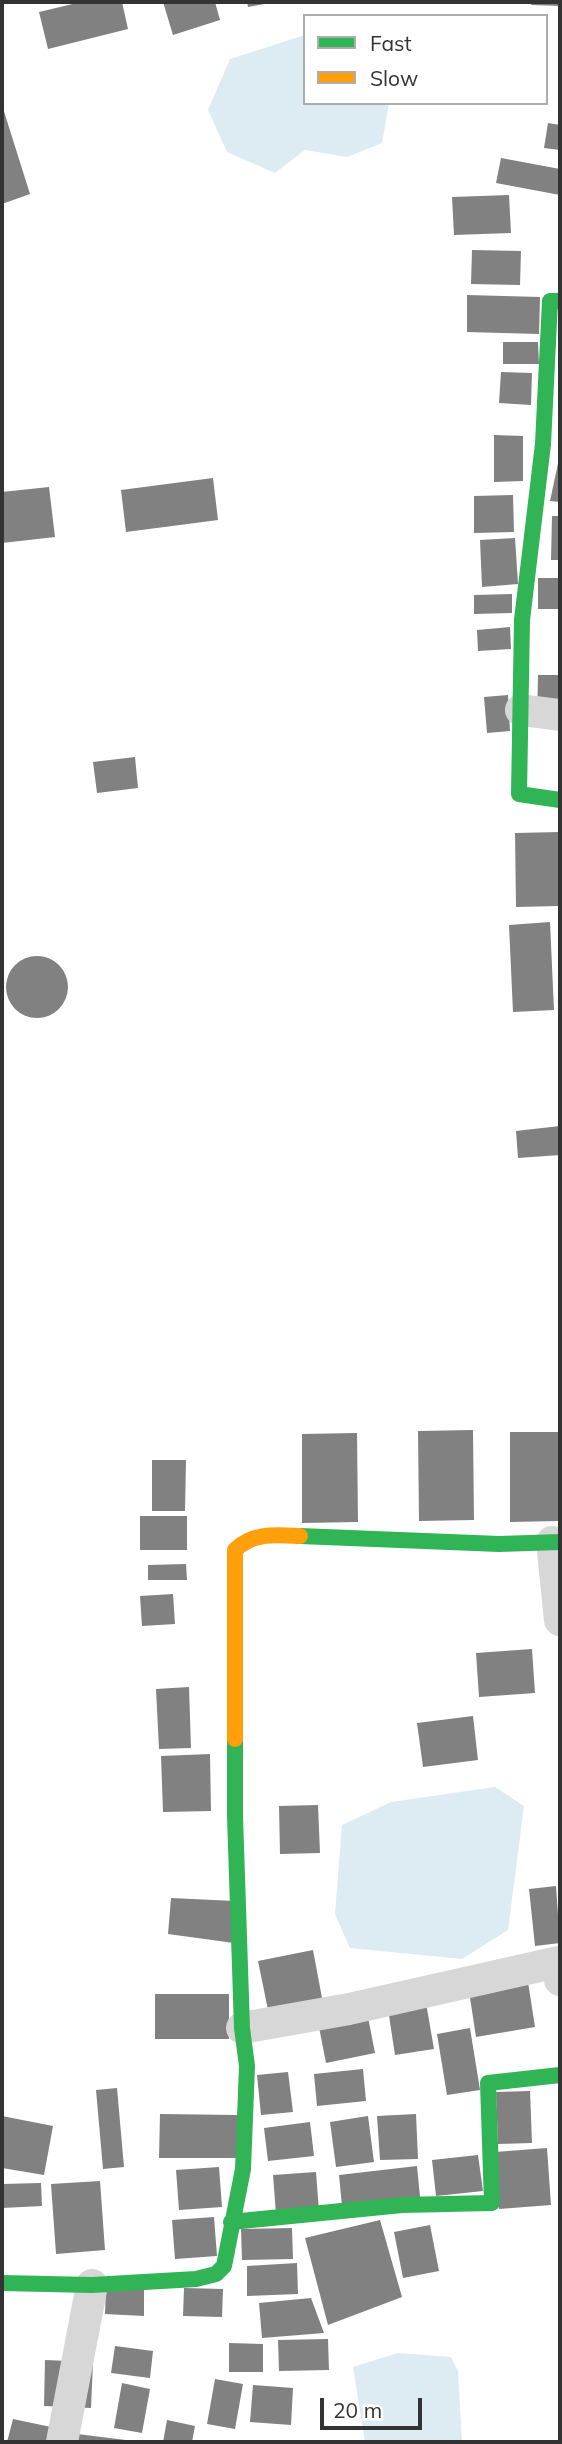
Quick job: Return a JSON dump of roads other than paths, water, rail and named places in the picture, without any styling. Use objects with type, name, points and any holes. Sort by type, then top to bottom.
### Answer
[{"type":"street","points":[[560,301],[550,301],[551,445],[522,620],[519,794],[560,800]]},
{"type":"street","points":[[521,710],[560,715]]},
{"type":"street","points":[[2,2283],[92,2284],[196,2279],[216,2274],[224,2266],[243,2169],[247,2066],[242,2028],[235,1816],[235,1550],[244,1541],[262,1535],[499,1544],[556,1542],[560,1620]]},
{"type":"street","points":[[242,2028],[349,2009],[558,1962],[560,1980]]},
{"type":"street","points":[[231,2222],[402,2205],[492,2203],[488,2083],[560,2075]]},
{"type":"street","points":[[62,2442],[92,2284]]}]
